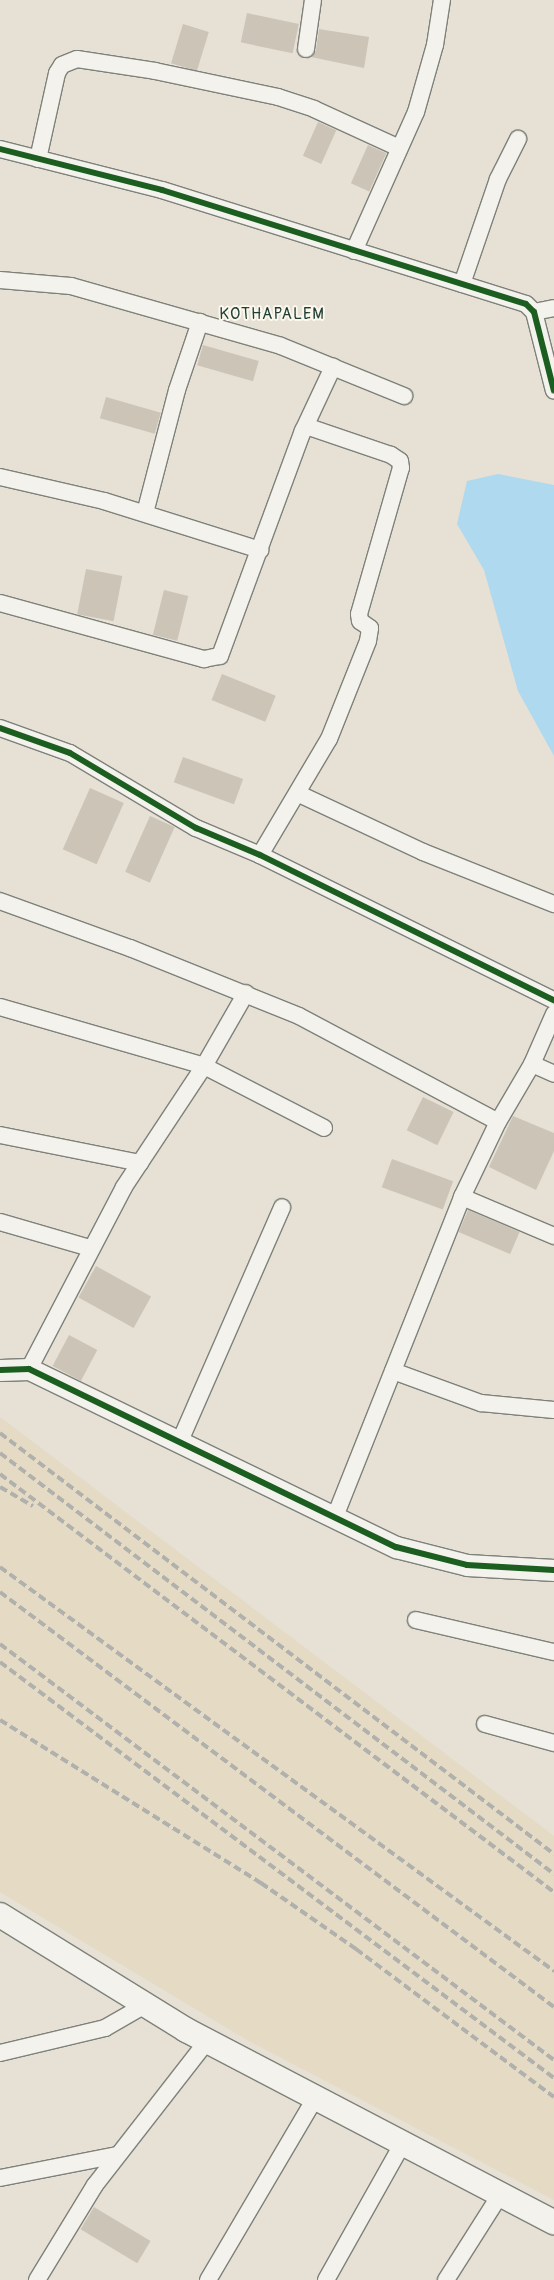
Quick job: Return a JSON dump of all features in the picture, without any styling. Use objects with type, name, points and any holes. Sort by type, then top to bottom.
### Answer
[{"type":"main road","points":[[0,1915],[207,2041],[554,2222]]},
{"type":"street","points":[[306,49],[313,0]]},
{"type":"street","points":[[354,252],[425,85],[442,0]]},
{"type":"street","points":[[38,159],[57,73],[62,64],[77,59],[155,71],[278,97],[314,109],[399,148]]},
{"type":"street","points":[[462,284],[498,180],[518,139]]},
{"type":"street","points":[[0,149],[162,190],[354,252],[510,298],[534,312],[554,308]]},
{"type":"street","points":[[0,280],[71,286],[200,322],[282,346],[404,396]]},
{"type":"street","points":[[534,312],[554,391]]},
{"type":"street","points":[[145,513],[177,390],[200,322]]},
{"type":"street","points":[[0,603],[211,660],[224,652],[306,426],[333,367]]},
{"type":"street","points":[[260,855],[299,794],[329,739],[368,641],[370,628],[360,621],[359,614],[402,468],[400,460],[391,455],[306,426]]},
{"type":"street","points":[[0,477],[104,500],[260,550]]},
{"type":"street","points":[[0,728],[70,753],[173,816],[260,855],[554,1000]]},
{"type":"street","points":[[299,794],[423,852],[554,904]]},
{"type":"street","points":[[0,901],[246,993],[299,1016],[498,1122]]},
{"type":"street","points":[[29,1369],[90,1248],[140,1163],[204,1066],[246,993]]},
{"type":"street","points":[[0,1007],[204,1066],[324,1128]]},
{"type":"street","points":[[334,1519],[462,1197],[498,1122],[532,1064],[554,1014]]},
{"type":"street","points":[[532,1064],[554,1074]]},
{"type":"street","points":[[0,1135],[140,1163]]},
{"type":"street","points":[[462,1197],[554,1236]]},
{"type":"street","points":[[180,1441],[282,1207]]},
{"type":"street","points":[[0,1222],[90,1248]]},
{"type":"street","points":[[0,1370],[29,1369],[180,1441],[334,1519],[396,1547],[438,1560],[467,1565],[554,1570]]},
{"type":"street","points":[[394,1371],[482,1403],[554,1410]]},
{"type":"street","points":[[416,1620],[554,1652]]},
{"type":"street","points":[[485,1724],[554,1743]]},
{"type":"street","points":[[0,2053],[105,2028],[145,2005]]},
{"type":"street","points":[[38,2280],[53,2250],[117,2155],[207,2041]]},
{"type":"street","points":[[208,2280],[315,2098]]},
{"type":"street","points":[[326,2280],[403,2143]]},
{"type":"street","points":[[0,2178],[117,2155]]},
{"type":"street","points":[[446,2280],[500,2195]]},
{"type":"shaded area","points":[[0,1417],[554,1836],[554,2200],[247,2040],[0,1892]]},
{"type":"water","points":[[498,474],[554,485],[554,756],[518,691],[484,570],[457,524],[467,481]]},
{"type":"building","points":[[247,13],[299,24],[293,53],[241,42]]},
{"type":"building","points":[[183,24],[209,32],[197,71],[171,63]]},
{"type":"building","points":[[319,29],[369,37],[364,68],[311,57],[316,50]]},
{"type":"building","points":[[318,122],[336,130],[321,164],[303,156]]},
{"type":"building","points":[[368,145],[386,153],[369,192],[351,183]]},
{"type":"building","points":[[203,345],[259,361],[253,381],[197,365]]},
{"type":"building","points":[[106,397],[161,413],[155,434],[100,418]]},
{"type":"building","points":[[86,569],[122,576],[114,621],[77,614]]},
{"type":"building","points":[[164,590],[188,596],[177,641],[153,635]]},
{"type":"building","points":[[222,674],[276,696],[265,722],[212,700]]},
{"type":"building","points":[[183,757],[243,779],[234,804],[174,782]]},
{"type":"building","points":[[90,788],[124,803],[97,864],[63,849]]},
{"type":"building","points":[[150,816],[175,827],[150,883],[125,872]]},
{"type":"building","points":[[423,1097],[454,1112],[437,1145],[407,1130]]},
{"type":"building","points":[[513,1116],[554,1133],[554,1151],[536,1190],[489,1167]]},
{"type":"building","points":[[392,1159],[453,1181],[443,1209],[382,1187]]},
{"type":"building","points":[[468,1210],[520,1232],[510,1254],[459,1232]]},
{"type":"building","points":[[96,1266],[151,1297],[134,1328],[79,1297]]},
{"type":"building","points":[[69,1335],[97,1350],[81,1381],[53,1366]]},
{"type":"building","points":[[94,2207],[151,2241],[137,2263],[81,2229]]},
{"type":"railway","points":[[0,1433],[554,1854]]},
{"type":"railway","points":[[0,1453],[554,1874]]},
{"type":"railway","points":[[0,1474],[554,1892]]},
{"type":"railway","points":[[0,1487],[33,1506]]},
{"type":"railway","points":[[0,1567],[554,1971]]},
{"type":"railway","points":[[0,1592],[554,2007]]},
{"type":"railway","points":[[0,1644],[554,2060]]},
{"type":"railway","points":[[0,1662],[554,2078]]},
{"type":"railway","points":[[0,1720],[261,1883],[356,1949],[554,2097]]},
{"type":"cycle path","points":[[0,149],[162,190],[526,304],[534,312],[554,391]]},
{"type":"cycle path","points":[[0,728],[70,753],[196,828],[260,855],[554,1000]]},
{"type":"cycle path","points":[[0,1370],[29,1369],[396,1547],[467,1565],[554,1570]]},
{"type":"district","name":"KOTHAPALEM","points":[[272,314]]}]
